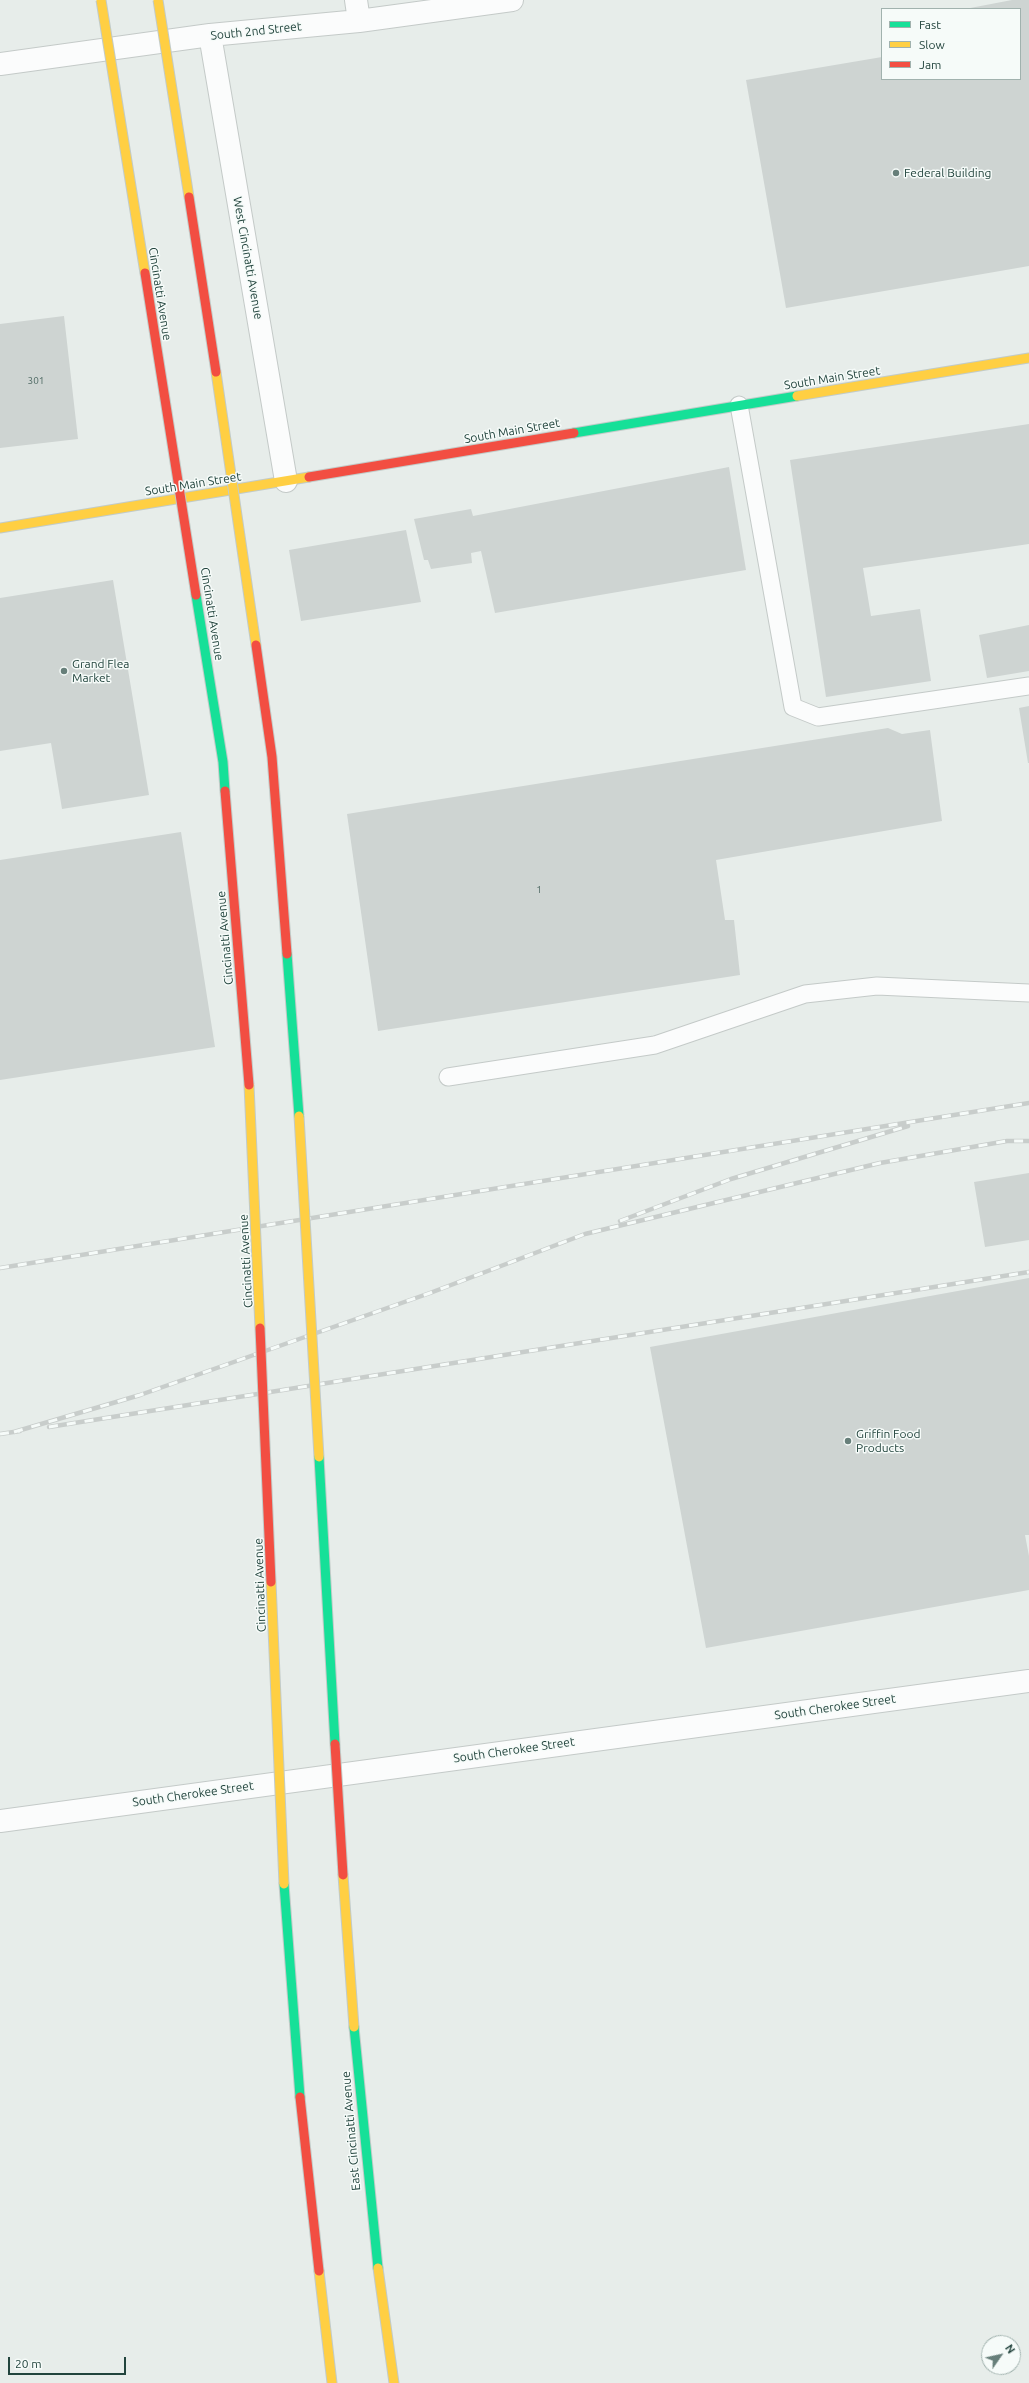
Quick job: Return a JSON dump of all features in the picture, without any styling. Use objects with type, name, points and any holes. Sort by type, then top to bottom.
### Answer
[{"type":"street","name":"Cincinatti Avenue","points":[[101,0],[224,762],[251,1107],[284,1884],[303,2136],[332,2383]]},
{"type":"street","name":"East Cincinatti Avenue","points":[[158,0],[242,541],[272,757],[298,1097],[343,1875],[365,2160],[382,2314],[394,2383]]},
{"type":"street","name":"South 2nd Street","points":[[0,64],[210,35],[358,10],[512,0]]},
{"type":"street","name":"West Cincinatti Avenue","points":[[210,35],[286,481]]},
{"type":"street","name":"South Main Street","points":[[0,528],[1029,358]]},
{"type":"street","name":"South Cherokee Street","points":[[0,1821],[1029,1681]]},
{"type":"lane","points":[[739,405],[793,707],[818,717],[1029,686]]},
{"type":"lane","points":[[448,1077],[655,1045],[805,994],[876,986],[1029,993]]},
{"type":"building","name":"Federal Building","points":[[1012,0],[1029,0],[1029,266],[786,308],[746,80],[881,57],[881,80],[1021,80],[1021,8],[970,8]]},
{"type":"building","points":[[64,316],[78,439],[0,448],[0,324]]},
{"type":"building","points":[[1029,424],[1029,544],[863,568],[871,616],[920,609],[931,681],[826,697],[790,460]]},
{"type":"building","points":[[729,467],[746,570],[495,613],[481,551],[471,553],[472,563],[431,569],[428,560],[424,560],[414,519],[471,509],[473,516]]},
{"type":"building","points":[[406,530],[421,602],[301,621],[289,550]]},
{"type":"building","name":"Grand Flea Market","points":[[113,580],[149,795],[62,809],[51,743],[0,751],[0,598]]},
{"type":"building","points":[[1029,625],[1029,671],[987,678],[979,635]]},
{"type":"building","points":[[1029,706],[1029,763],[1028,763],[1019,708]]},
{"type":"building","points":[[888,728],[902,734],[930,730],[942,821],[716,860],[725,920],[734,920],[740,975],[378,1031],[347,814]]},
{"type":"building","points":[[181,832],[215,1047],[0,1080],[0,860]]},
{"type":"building","points":[[1029,1173],[1029,1240],[985,1247],[974,1182]]},
{"type":"building","name":"Griffin Food Products","points":[[1029,1278],[1029,1535],[1025,1535],[1029,1556],[1029,1590],[706,1648],[650,1347]]},
{"type":"railway","points":[[0,1268],[1029,1103]]},
{"type":"railway","points":[[620,1221],[731,1179],[908,1126]]},
{"type":"railway","points":[[14,1432],[140,1395],[430,1293],[585,1234],[880,1163],[1007,1141],[1029,1141]]},
{"type":"railway","points":[[49,1427],[1029,1272]]},
{"type":"railway","points":[[0,1434],[20,1431]]},
{"type":"traffic: fast","points":[[574,433],[797,396]]},
{"type":"traffic: fast","points":[[196,595],[223,762],[225,791]]},
{"type":"traffic: fast","points":[[287,954],[299,1116]]},
{"type":"traffic: fast","points":[[319,1457],[335,1744]]},
{"type":"traffic: fast","points":[[284,1884],[300,2097]]},
{"type":"traffic: fast","points":[[354,2027],[378,2268]]},
{"type":"traffic: slow","points":[[101,0],[145,273]]},
{"type":"traffic: slow","points":[[158,0],[189,197]]},
{"type":"traffic: slow","points":[[797,396],[1029,358]]},
{"type":"traffic: slow","points":[[216,372],[256,645]]},
{"type":"traffic: slow","points":[[0,528],[309,477]]},
{"type":"traffic: slow","points":[[249,1085],[260,1328]]},
{"type":"traffic: slow","points":[[299,1116],[319,1457]]},
{"type":"traffic: slow","points":[[271,1582],[284,1884]]},
{"type":"traffic: slow","points":[[343,1875],[354,2027]]},
{"type":"traffic: slow","points":[[378,2268],[394,2383]]},
{"type":"traffic: slow","points":[[319,2271],[332,2383]]},
{"type":"traffic: jam","points":[[189,197],[216,372]]},
{"type":"traffic: jam","points":[[145,273],[196,595]]},
{"type":"traffic: jam","points":[[309,477],[574,433]]},
{"type":"traffic: jam","points":[[256,645],[272,757],[287,954]]},
{"type":"traffic: jam","points":[[225,791],[249,1085]]},
{"type":"traffic: jam","points":[[260,1328],[271,1582]]},
{"type":"traffic: jam","points":[[335,1744],[343,1875]]},
{"type":"traffic: jam","points":[[300,2097],[319,2271]]},
{"type":"place","name":"Federal Building","points":[[896,173]]},
{"type":"place","name":"Grand Flea Market","points":[[64,671]]},
{"type":"place","name":"Griffin Food Products","points":[[848,1441]]}]
